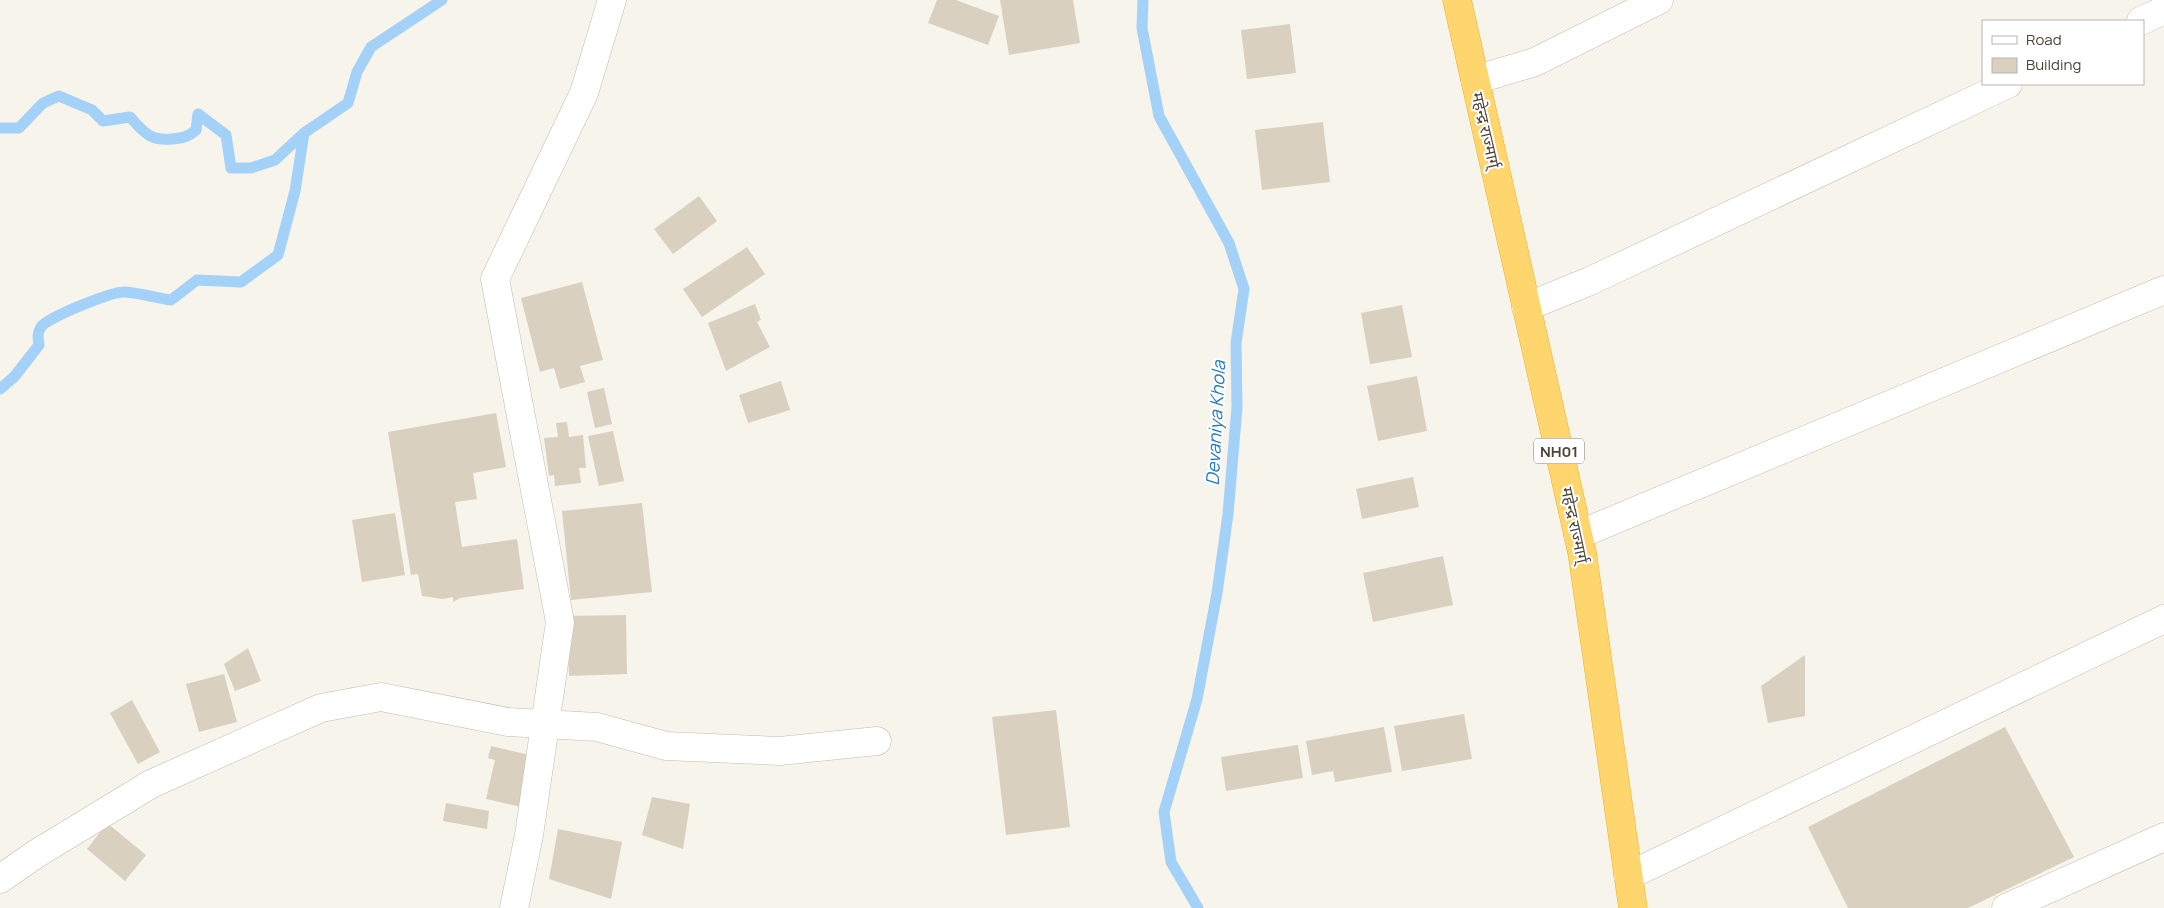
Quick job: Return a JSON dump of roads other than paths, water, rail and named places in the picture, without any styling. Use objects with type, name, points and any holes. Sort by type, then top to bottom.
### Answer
[{"type":"highway","name":"महेन्द्र राज्मार्ग्","points":[[1457,0],[1578,534],[1633,908]]},
{"type":"street","points":[[514,908],[529,835],[560,622],[495,279],[584,93],[612,0]]},
{"type":"street","points":[[1475,80],[1535,62],[1659,0]]},
{"type":"street","points":[[2143,20],[2164,10]]},
{"type":"street","points":[[1526,307],[1590,281],[2006,85]]},
{"type":"street","points":[[1578,534],[2164,290]]},
{"type":"street","points":[[1628,876],[2164,619]]},
{"type":"street","points":[[0,879],[36,854],[151,784],[321,708],[381,696],[508,722],[597,727],[666,746],[780,751],[877,741]]},
{"type":"street","points":[[2006,908],[2164,837]]},
{"type":"waterway","points":[[0,128],[19,128],[43,103],[59,96],[92,110],[103,121],[130,117],[143,131],[158,139],[176,139],[190,134],[196,130],[198,114],[226,135],[231,168],[251,168],[275,160],[304,133],[348,103],[357,72],[371,47],[442,0]]},
{"type":"waterway","name":"Devaniya Khola","points":[[1143,0],[1142,28],[1159,116],[1229,243],[1244,289],[1236,343],[1237,407],[1228,514],[1217,593],[1197,699],[1164,812],[1171,862],[1198,908]]},
{"type":"waterway","points":[[0,389],[14,377],[39,345],[38,333],[41,327],[67,311],[118,293],[125,292],[171,300],[197,280],[241,282],[278,255],[295,191],[304,133]]}]
